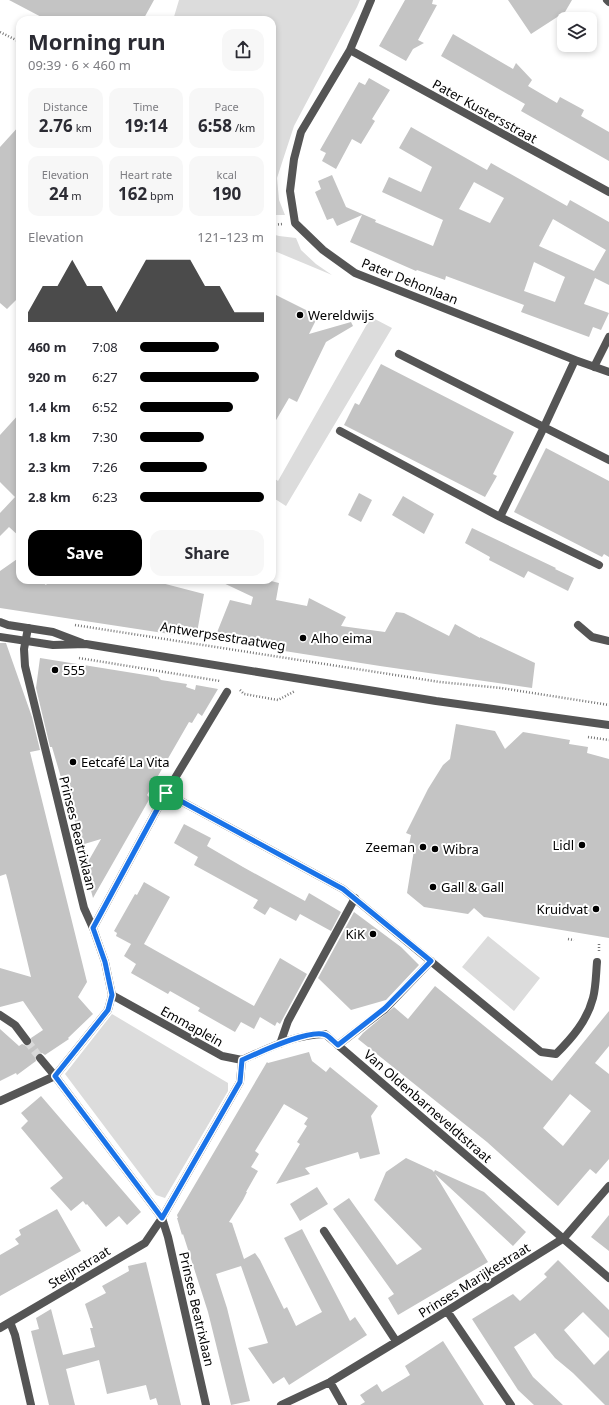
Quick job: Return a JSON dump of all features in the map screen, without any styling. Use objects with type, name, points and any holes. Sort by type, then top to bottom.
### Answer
[{"type":"street","name":"Pater Dehonlaan","points":[[370,0],[350,50],[302,132],[294,159],[290,191],[295,223],[322,250],[355,273],[609,372]]},
{"type":"street","name":"Pater Kustersstraat","points":[[350,50],[609,192]]},
{"type":"street","points":[[594,367],[609,337]]},
{"type":"street","points":[[399,354],[609,460]]},
{"type":"street","points":[[500,517],[575,360]]},
{"type":"street","points":[[340,431],[500,517],[599,565]]},
{"type":"street","points":[[0,622],[8,625],[53,632],[86,644],[436,701],[609,725]]},
{"type":"street","points":[[578,625],[592,637],[609,641]]},
{"type":"street","name":"Prinses Beatrixlaan","points":[[28,628],[24,649],[25,666],[84,908],[105,962],[112,995]]},
{"type":"street","points":[[0,637],[53,645],[86,644]]},
{"type":"street","points":[[93,928],[166,793],[227,692]]},
{"type":"street","points":[[166,793],[343,889],[542,1052],[556,1054],[572,1037],[587,1015],[594,997],[597,962]]},
{"type":"street","points":[[280,1044],[288,1021],[355,898]]},
{"type":"street","points":[[338,1045],[385,1008],[431,961]]},
{"type":"street","points":[[0,1101],[55,1076],[108,1010],[112,995]]},
{"type":"street","name":"Emmaplein","points":[[112,995],[222,1056],[242,1060]]},
{"type":"street","points":[[0,1014],[15,1025],[27,1041]]},
{"type":"street","name":"Van Oldenbarneveldtstraat","points":[[242,1060],[280,1044],[310,1034],[325,1034],[609,1278]]},
{"type":"street","points":[[40,1058],[162,1218],[240,1082],[242,1060]]},
{"type":"street","name":"Prinses Marijkestraat","points":[[281,1405],[330,1382],[564,1238],[609,1186]]},
{"type":"street","name":"Prinses Beatrixlaan","points":[[162,1218],[170,1245],[206,1405]]},
{"type":"street","name":"Steijnstraat","points":[[0,1328],[144,1242],[162,1218]]},
{"type":"street","points":[[324,1231],[396,1341]]},
{"type":"street","points":[[447,1311],[512,1405]]},
{"type":"street","points":[[10,1322],[15,1335],[31,1405]]},
{"type":"street","points":[[330,1382],[343,1405]]},
{"type":"path","points":[[0,32],[16,40]]},
{"type":"path","name":"Antwerpsestraatweg","points":[[70,625],[433,681],[502,688],[609,705]]},
{"type":"path","points":[[568,939],[574,940]]},
{"type":"shaded area","points":[[179,0],[360,0],[294,126],[277,178],[279,200],[285,215],[276,215],[276,16],[174,16]]},
{"type":"shaded area","points":[[276,235],[296,238],[301,250],[316,264],[332,275],[276,252]]},
{"type":"shaded area","points":[[371,317],[392,328],[286,506],[276,500],[276,480],[278,481]]},
{"type":"shaded area","points":[[488,936],[540,978],[514,1011],[462,967]]},
{"type":"shaded area","points":[[112,1014],[228,1083],[228,1091],[165,1198],[156,1195],[65,1074]]},
{"type":"building","points":[[9,0],[154,0],[145,16],[39,16]]},
{"type":"building","points":[[405,0],[433,0],[432,4],[437,5],[418,40],[424,43],[413,49],[406,61],[379,46]]},
{"type":"building","points":[[508,0],[572,0],[565,12],[557,12],[557,17],[531,34]]},
{"type":"building","points":[[453,34],[513,69],[516,63],[532,80],[528,86],[557,103],[560,97],[584,110],[581,116],[609,132],[609,161],[521,111],[525,104],[441,56]]},
{"type":"building","points":[[369,78],[390,90],[372,119],[375,121],[361,144],[352,139],[336,169],[322,161],[326,153],[320,150],[359,82],[365,85]]},
{"type":"building","points":[[411,127],[487,170],[491,163],[567,206],[570,200],[609,222],[609,285],[595,278],[584,304],[609,313],[601,330],[593,327],[589,337],[521,312],[524,305],[446,276],[445,280],[417,270],[416,271],[350,242],[362,215],[337,226],[333,218],[327,220],[315,192],[321,189],[318,181],[332,175],[346,207],[376,220],[375,222],[433,246],[443,220],[382,192],[389,177],[421,192],[432,167],[399,148]],"holes":[[[474,182],[504,198],[490,223],[459,209]],[[553,219],[606,250],[594,271],[539,246]],[[534,262],[565,277],[555,302],[524,291]]]},
{"type":"building","points":[[16,129],[16,300],[7,309],[0,303],[0,147]]},
{"type":"building","points":[[276,295],[318,316],[309,334],[351,322],[353,326],[326,342],[297,402],[289,398],[276,420]]},
{"type":"building","points":[[381,364],[514,432],[493,474],[497,476],[485,497],[344,425],[355,403],[359,405]]},
{"type":"building","points":[[16,417],[16,533],[9,527],[0,536],[0,513],[15,497],[0,482],[0,435]]},
{"type":"building","points":[[546,448],[609,481],[609,557],[604,554],[602,557],[514,512]]},
{"type":"building","points":[[359,493],[372,500],[361,522],[348,515]]},
{"type":"building","points":[[403,496],[434,514],[424,534],[392,515]]},
{"type":"building","points":[[472,528],[574,578],[568,591],[528,571],[524,578],[489,560],[490,557],[465,543]]},
{"type":"building","points":[[16,560],[16,584],[165,584],[204,594],[196,638],[0,608],[0,571]]},
{"type":"building","points":[[279,583],[276,600],[307,606],[309,598],[346,617],[341,626],[385,632],[396,612],[404,613],[449,636],[455,624],[480,638],[535,663],[532,688],[214,640],[230,600],[251,605],[253,597],[225,584]]},
{"type":"building","points":[[0,643],[6,643],[32,717],[40,750],[30,752],[87,982],[78,997],[93,1014],[68,1038],[69,1039],[45,1055],[42,1053],[37,1054],[35,1056],[36,1061],[17,1075],[16,1073],[0,1081],[0,1029],[19,1046],[22,1044],[27,1046],[32,1044],[31,1038],[43,1030],[23,1001],[0,1007],[0,968],[31,977],[6,874],[0,876]]},
{"type":"building","points":[[40,658],[158,677],[161,680],[187,684],[186,687],[195,690],[196,685],[218,689],[202,716],[198,713],[192,723],[189,722],[147,795],[150,798],[93,898],[89,883],[84,885],[81,874],[101,839],[81,845],[69,798],[67,798],[52,747],[50,747],[36,688]]},
{"type":"building","points":[[456,724],[495,731],[505,749],[523,732],[570,740],[569,744],[588,747],[587,753],[609,759],[609,938],[484,917],[474,908],[468,914],[424,907],[407,893],[414,850],[408,850],[411,835],[406,833],[428,789],[443,765],[450,759]]},
{"type":"building","points":[[184,824],[211,838],[207,846],[243,867],[305,901],[309,893],[341,912],[331,931],[300,914],[296,921],[270,907],[265,915],[253,908],[258,900],[194,865],[198,857],[174,843]]},
{"type":"building","points":[[144,882],[170,897],[144,944],[254,1006],[280,958],[307,974],[280,1024],[277,1022],[275,1026],[260,1017],[254,1029],[241,1022],[235,1032],[198,1011],[200,1008],[170,991],[168,994],[131,973],[136,964],[124,956],[131,944],[116,936],[117,933],[114,931],[135,894],[137,895]]},
{"type":"building","points":[[354,912],[401,947],[419,965],[386,1000],[351,1010],[318,978]]},
{"type":"building","points":[[435,986],[552,1081],[609,1011],[609,1046],[595,1063],[609,1074],[609,1159],[596,1174],[590,1169],[558,1206],[487,1142],[358,1039],[394,1007],[408,1019]],"holes":[[[570,1094],[591,1111],[563,1146],[543,1128]]]},
{"type":"building","points":[[309,1052],[312,1061],[326,1072],[330,1067],[378,1106],[371,1116],[380,1154],[360,1159],[358,1152],[305,1168],[310,1174],[276,1184],[300,1144],[297,1142],[307,1126],[304,1124],[308,1118],[284,1104],[255,1151],[259,1154],[251,1167],[258,1171],[243,1200],[229,1222],[232,1223],[244,1259],[255,1253],[260,1260],[284,1309],[287,1307],[296,1326],[322,1312],[284,1238],[302,1229],[350,1321],[355,1317],[367,1335],[289,1385],[284,1377],[273,1384],[248,1348],[268,1343],[241,1266],[216,1274],[227,1308],[250,1401],[231,1405],[208,1312],[183,1234],[182,1235],[177,1215],[267,1062],[268,1063]]},
{"type":"building","points":[[41,1096],[141,1212],[127,1225],[119,1216],[106,1227],[83,1201],[71,1211],[50,1188],[63,1178],[21,1128],[28,1121],[21,1113]]},
{"type":"building","points":[[406,1158],[434,1172],[435,1170],[484,1192],[526,1232],[513,1246],[435,1174],[488,1262],[398,1315],[388,1298],[394,1294],[333,1209],[349,1198],[397,1265],[422,1249],[374,1200],[386,1172]]},
{"type":"building","points":[[317,1187],[328,1204],[300,1221],[290,1204]]},
{"type":"building","points":[[57,1209],[81,1251],[0,1296],[0,1255],[19,1244],[15,1239],[21,1235],[19,1230]]},
{"type":"building","points":[[609,1215],[609,1251],[591,1237]]},
{"type":"building","points":[[558,1260],[609,1310],[609,1338],[583,1312],[564,1330],[594,1365],[609,1350],[609,1405],[605,1405],[573,1373],[555,1358],[535,1333],[514,1347],[533,1377],[563,1405],[534,1405],[518,1390],[472,1319],[513,1294],[520,1301],[547,1277],[544,1274]]},
{"type":"building","points":[[146,1262],[181,1405],[158,1405],[156,1398],[150,1400],[146,1385],[107,1394],[99,1360],[66,1369],[75,1405],[49,1405],[31,1331],[39,1329],[36,1318],[51,1309],[63,1355],[95,1347],[90,1328],[93,1328],[85,1304],[106,1293],[102,1286],[129,1271],[128,1266]]},
{"type":"building","points":[[443,1341],[484,1405],[360,1405],[365,1402],[360,1395],[377,1384],[382,1392],[410,1375],[405,1366]]},
{"type":"tunnel","points":[[27,1041],[40,1058]]},
{"type":"place","name":"Wereldwijs","points":[[300,315]]},
{"type":"place","name":"Alho eima","points":[[303,638]]},
{"type":"place","name":"555","points":[[55,670]]},
{"type":"place","name":"Eetcafé La Vita","points":[[73,762]]},
{"type":"place","name":"Lidl","points":[[582,845]]},
{"type":"place","name":"Zeeman","points":[[423,847]]},
{"type":"place","name":"Wibra","points":[[435,849]]},
{"type":"place","name":"Gall & Gall","points":[[433,887]]},
{"type":"place","name":"Kruidvat","points":[[596,909]]},
{"type":"place","name":"KiK","points":[[373,934]]},
{"type":"route","points":[[166,793],[343,889],[431,961],[385,1008],[338,1045],[325,1034],[310,1034],[280,1044],[242,1060],[240,1082],[162,1218],[55,1076],[108,1010],[112,995],[105,962],[93,928],[166,793]]}]
